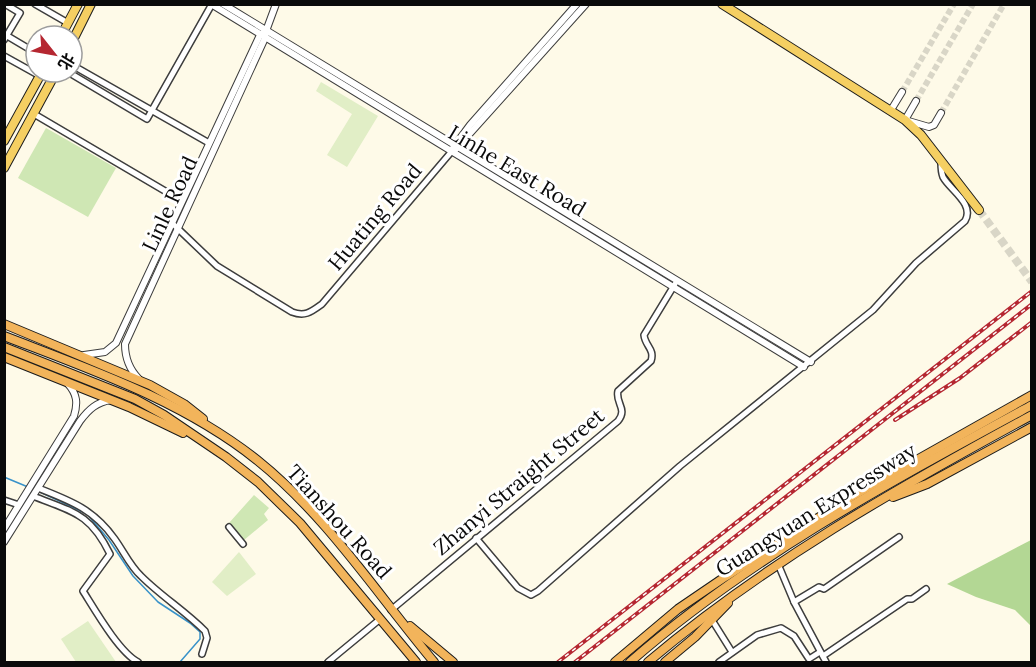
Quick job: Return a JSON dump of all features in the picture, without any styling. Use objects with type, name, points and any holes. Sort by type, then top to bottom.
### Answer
[{"type":"highway","points":[[4,324],[150,385],[193,411],[217,432]]},
{"type":"highway","name":"Tianshou Road","points":[[4,336],[140,390],[217,432],[258,461],[314,515],[434,663]]},
{"type":"highway","name":"Tianshou Road","points":[[4,347],[135,399],[164,415],[236,465],[271,494],[300,523],[416,663]]},
{"type":"highway","points":[[4,357],[111,399],[205,443]]},
{"type":"highway","points":[[615,663],[700,593],[835,507],[1032,394]]},
{"type":"highway","name":"Guangyuan Expressway","points":[[648,663],[696,622],[814,539],[881,500],[1032,405]]},
{"type":"highway","name":"Guangyuan Expressway","points":[[632,661],[704,601],[861,500],[985,435],[1032,415]]},
{"type":"highway","points":[[881,500],[927,484],[1032,427]]},
{"type":"highway","points":[[762,562],[835,507]]},
{"type":"highway","points":[[326,555],[338,544]]},
{"type":"highway","points":[[665,663],[741,590]]},
{"type":"highway","points":[[391,610],[453,663]]},
{"type":"highway","points":[[379,620],[407,663]]},
{"type":"main road","points":[[68,23],[78,4]]},
{"type":"main road","points":[[81,24],[91,4]]},
{"type":"main road","points":[[722,4],[905,120],[921,135],[979,210]]},
{"type":"main road","points":[[4,141],[35,84]]},
{"type":"main road","points":[[4,168],[50,84]]},
{"type":"street","points":[[4,40],[20,13],[5,4]]},
{"type":"street","points":[[35,4],[68,23]]},
{"type":"street","points":[[84,82],[147,119],[211,4]]},
{"type":"street","name":"Linhe East Road","points":[[211,4],[811,362]]},
{"type":"street","name":"Linhe East Road","points":[[223,4],[264,35]]},
{"type":"street","name":"Linle Road","points":[[82,355],[101,354],[110,350],[116,343],[264,35],[276,4]]},
{"type":"street","points":[[454,148],[577,4]]},
{"type":"street","points":[[454,148],[586,4]]},
{"type":"street","points":[[4,34],[24,46]]},
{"type":"street","name":"Linle Road","points":[[150,385],[136,377],[126,359],[125,344],[182,201],[208,143],[264,35]]},
{"type":"street","points":[[4,56],[24,66]]},
{"type":"street","points":[[84,72],[208,143]]},
{"type":"street","points":[[891,110],[902,92]]},
{"type":"street","points":[[916,101],[905,120],[928,127],[934,125],[941,113]]},
{"type":"street","points":[[34,114],[182,201]]},
{"type":"street","name":"Huating Road","points":[[174,225],[217,266],[292,312],[300,315],[309,314],[322,304],[454,148]]},
{"type":"street","points":[[476,538],[518,588],[531,594],[538,591],[680,466],[873,310],[916,263],[965,221],[968,213],[964,203],[944,177],[941,162]]},
{"type":"street","name":"Linhe East Road","points":[[676,283],[804,367]]},
{"type":"street","name":"Zhanyi Straight Street","points":[[391,610],[623,416],[623,410],[616,396],[618,391],[651,361],[653,356],[644,335],[676,283]]},
{"type":"street","points":[[4,542],[69,425],[76,408],[74,391],[61,379]]},
{"type":"street","points":[[4,529],[88,410],[111,399]]},
{"type":"street","points":[[33,490],[90,511],[113,537],[138,574],[205,631],[207,638],[202,654]]},
{"type":"street","points":[[33,490],[84,517],[101,534],[110,554],[83,591],[115,638],[138,663]]},
{"type":"street","points":[[4,500],[19,505]]},
{"type":"street","points":[[229,527],[243,544]]},
{"type":"street","points":[[794,602],[819,588],[824,589],[899,537]]},
{"type":"street","points":[[778,564],[794,602],[826,663]]},
{"type":"street","points":[[719,663],[757,634],[781,628],[794,636],[809,659],[821,654],[926,589]]},
{"type":"street","points":[[328,663],[379,620]]},
{"type":"street","points":[[712,620],[732,652]]},
{"type":"green space","points":[[321,82],[378,116],[347,167],[327,155],[352,114],[316,91]]},
{"type":"green space","points":[[46,128],[116,168],[88,217],[18,178]]},
{"type":"green space","points":[[254,495],[269,508],[264,514],[268,520],[244,540],[229,523]]},
{"type":"green space","points":[[1031,540],[1031,626],[1015,610],[947,584]]},
{"type":"green space","points":[[239,552],[256,574],[227,596],[212,582]]},
{"type":"green space","points":[[88,621],[116,662],[76,662],[61,639]]},
{"type":"waterway","points":[[4,477],[28,487]]},
{"type":"waterway","points":[[38,491],[87,514],[109,540],[133,576],[158,602],[200,632],[200,639],[180,662]]},
{"type":"tunnel","points":[[902,92],[954,4]]},
{"type":"tunnel","points":[[916,101],[973,4]]},
{"type":"tunnel","points":[[941,113],[1004,4]]},
{"type":"tunnel","points":[[979,210],[1032,282]]},
{"type":"railway","points":[[558,662],[1032,291]]},
{"type":"railway","points":[[575,662],[1032,304]]},
{"type":"railway","points":[[895,420],[960,378],[1032,322]]}]
